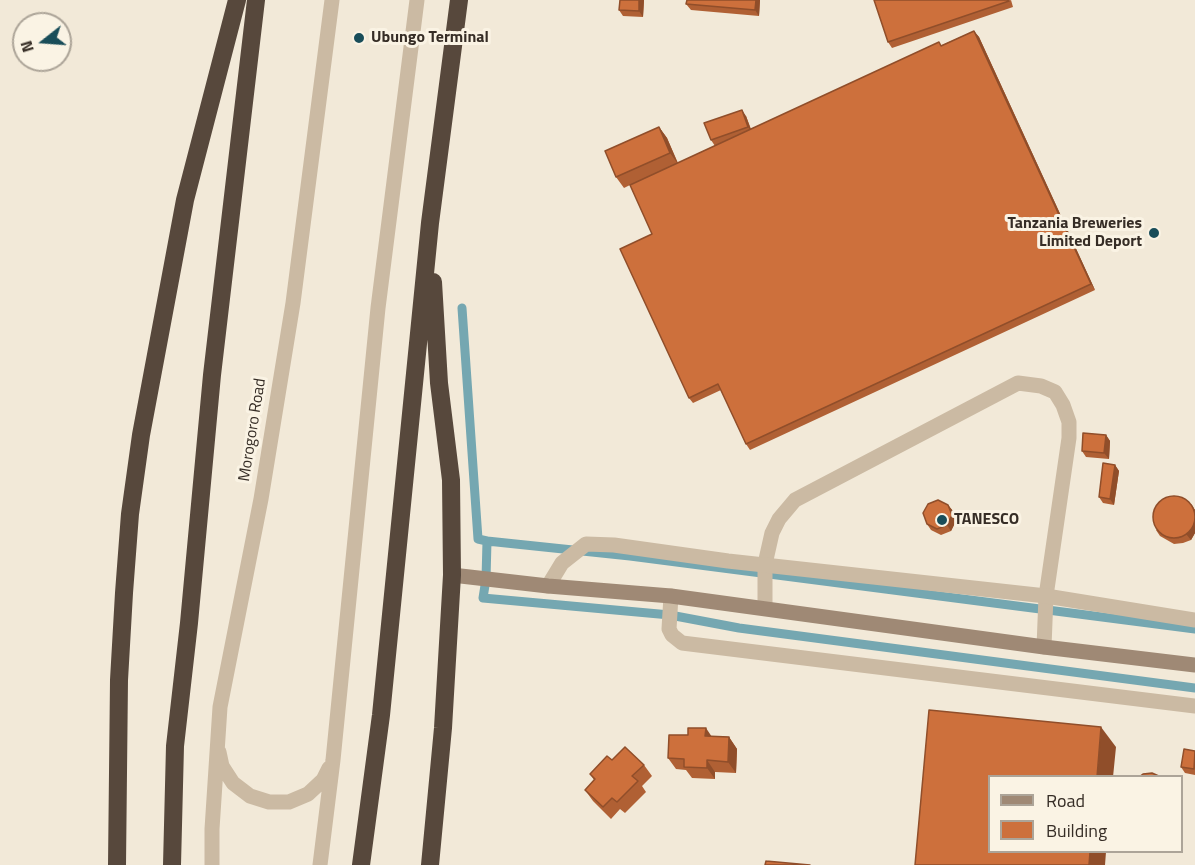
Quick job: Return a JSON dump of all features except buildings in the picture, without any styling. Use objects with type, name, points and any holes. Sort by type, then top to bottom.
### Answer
[{"type":"highway","points":[[117,865],[119,691],[130,514],[141,435],[185,200],[237,0]]},
{"type":"highway","points":[[172,865],[175,746],[212,375],[256,0]]},
{"type":"highway","points":[[361,865],[381,715],[430,223],[459,0]]},
{"type":"highway","points":[[430,223],[439,383],[451,480],[452,575],[443,728],[430,865]]},
{"type":"main road","points":[[452,575],[671,596],[1044,647],[1195,665]]},
{"type":"street","name":"Morogoro Road","points":[[213,865],[212,829],[217,726],[261,499],[289,326],[332,0]]},
{"type":"street","points":[[320,865],[333,760],[378,308],[417,0]]},
{"type":"street","points":[[765,608],[765,564],[772,533],[795,500],[1018,383],[1041,386],[1055,392],[1069,422],[1069,438],[1046,596],[1044,647]]},
{"type":"street","points":[[548,586],[562,563],[586,544],[614,545],[1046,596],[1195,620]]},
{"type":"street","points":[[671,596],[669,629],[672,635],[682,643],[1195,706]]},
{"type":"street","points":[[217,726],[222,766],[233,783],[250,796],[269,802],[289,802],[308,794],[323,780],[333,760]]},
{"type":"waterway","points":[[462,308],[478,539],[487,541],[483,598],[670,615],[739,628],[1195,688]]},
{"type":"waterway","points":[[487,541],[630,556],[1195,629]]},
{"type":"place","name":"Ubungo Terminal","points":[[359,38]]},
{"type":"place","name":"Tanzania Breweries Limited Deport","points":[[1154,233]]},
{"type":"place","name":"TANESCO","points":[[942,520]]}]
